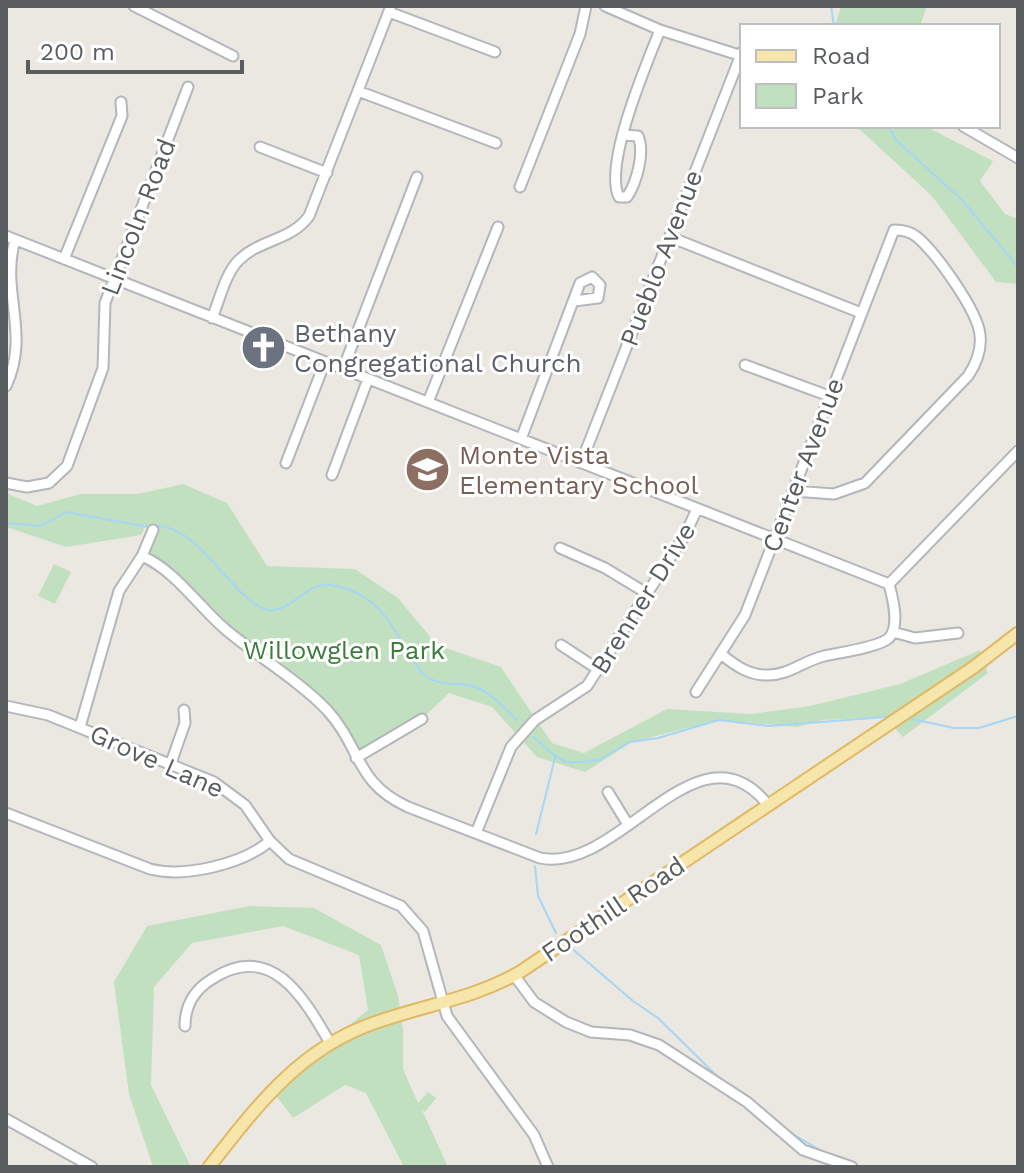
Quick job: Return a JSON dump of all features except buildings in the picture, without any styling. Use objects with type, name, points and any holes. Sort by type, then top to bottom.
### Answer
[{"type":"main road","name":"Foothill Road","points":[[209,1167],[274,1086],[330,1043],[377,1021],[443,1005],[514,975],[983,661],[1018,633]]},
{"type":"street","points":[[134,6],[233,56]]},
{"type":"street","points":[[520,187],[580,34],[586,6]]},
{"type":"street","points":[[605,6],[660,30],[740,53]]},
{"type":"street","points":[[212,318],[234,266],[248,253],[288,236],[304,223],[327,173],[390,9],[495,52]]},
{"type":"street","points":[[623,135],[638,136],[642,144],[635,186],[627,197],[619,197],[616,190],[623,135],[630,106],[660,30]]},
{"type":"street","name":"Pueblo Avenue","points":[[581,463],[740,59]]},
{"type":"street","name":"Lincoln Road","points":[[6,483],[27,487],[49,483],[67,466],[103,368],[103,313],[113,279],[188,87]]},
{"type":"street","points":[[358,91],[496,143]]},
{"type":"street","points":[[64,259],[122,116],[121,102]]},
{"type":"street","points":[[966,128],[1018,158]]},
{"type":"street","points":[[260,147],[327,173]]},
{"type":"street","points":[[343,369],[417,177]]},
{"type":"street","points":[[428,402],[498,227]]},
{"type":"street","name":"Center Avenue","points":[[696,692],[745,615],[894,230],[916,236],[936,258],[977,320],[981,342],[977,361],[968,376],[865,483],[834,494],[794,491]]},
{"type":"street","points":[[670,237],[861,313]]},
{"type":"street","points":[[6,386],[18,348],[8,284],[11,238],[889,584]]},
{"type":"street","points":[[521,439],[574,301]]},
{"type":"street","points":[[286,463],[325,362]]},
{"type":"street","points":[[745,365],[829,396]]},
{"type":"street","points":[[332,475],[368,379]]},
{"type":"street","points":[[889,584],[1016,456]]},
{"type":"street","name":"Brenner Drive","points":[[476,833],[506,755],[519,735],[535,720],[579,694],[599,670],[697,509]]},
{"type":"street","points":[[80,727],[119,591],[142,556],[153,530]]},
{"type":"street","points":[[560,548],[605,568],[648,594]]},
{"type":"street","points":[[142,556],[170,575],[226,630],[312,696],[337,723],[362,771],[388,796],[476,833],[540,858],[566,860],[590,851],[627,823],[694,784],[718,776],[748,785],[768,805]]},
{"type":"street","points":[[722,655],[749,672],[778,675],[814,658],[883,643],[893,632],[893,603],[889,584]]},
{"type":"street","points":[[893,632],[915,638],[958,633]]},
{"type":"street","points":[[561,645],[599,670]]},
{"type":"street","name":"Grove Lane","points":[[6,706],[36,712],[80,727],[214,782],[237,797],[270,841],[289,859],[393,901],[412,915],[426,940],[447,1016],[534,1135],[548,1167]]},
{"type":"street","points":[[171,763],[185,723],[184,710]]},
{"type":"street","points":[[356,758],[422,719]]},
{"type":"street","points":[[608,792],[627,823]]},
{"type":"street","points":[[6,813],[150,869],[168,872],[251,855],[270,841]]},
{"type":"street","points":[[185,1026],[187,1008],[202,986],[233,967],[256,965],[285,980],[330,1043]]},
{"type":"street","points":[[514,975],[534,1002],[566,1022],[591,1032],[630,1035],[659,1045],[747,1102],[803,1150],[852,1167]]},
{"type":"street","points":[[6,1119],[87,1166]]},
{"type":"green space","points":[[841,6],[927,6],[921,23],[924,24],[836,24]]},
{"type":"green space","points":[[858,128],[929,128],[993,161],[980,181],[1005,214],[1018,219],[1018,284],[996,282],[932,196]]},
{"type":"green space","name":"Willowglen Park","points":[[183,484],[227,503],[267,566],[355,569],[398,598],[437,645],[501,667],[552,743],[584,753],[667,709],[751,714],[810,706],[900,684],[980,650],[988,673],[903,737],[885,717],[821,720],[797,727],[719,720],[632,742],[585,772],[537,757],[492,707],[449,693],[422,719],[356,758],[327,710],[226,630],[182,586],[142,556],[152,530],[145,527],[141,535],[66,547],[6,527],[6,493],[37,506],[81,494],[138,494]]},
{"type":"green space","points":[[54,564],[71,572],[55,604],[38,596]]},
{"type":"green space","points":[[250,906],[314,908],[381,945],[398,996],[403,1029],[403,1069],[418,1103],[428,1092],[436,1098],[425,1112],[422,1110],[448,1167],[404,1167],[366,1093],[345,1085],[293,1118],[271,1089],[368,1010],[359,955],[283,926],[192,943],[154,987],[151,1085],[191,1167],[153,1167],[129,1094],[114,982],[147,926]]},
{"type":"waterway","points":[[831,6],[834,24]]},
{"type":"waterway","points":[[889,128],[896,140],[963,201],[1018,267]]},
{"type":"waterway","points":[[6,523],[41,526],[66,512],[149,527]]},
{"type":"waterway","points":[[155,526],[169,528],[197,545],[246,597],[268,610],[286,606],[320,586],[329,585],[359,594],[389,621],[425,675],[440,682],[480,689],[517,720]]},
{"type":"waterway","points":[[907,718],[954,728],[979,728],[1018,716]]},
{"type":"waterway","points":[[534,737],[566,762],[581,762],[599,760],[630,742],[658,738],[719,720],[769,726],[885,717]]},
{"type":"waterway","points":[[536,834],[555,758]]},
{"type":"waterway","points":[[535,866],[538,896],[556,933]]},
{"type":"waterway","points":[[570,947],[633,1001],[658,1018],[723,1082]]},
{"type":"waterway","points":[[786,1130],[825,1153]]},
{"type":"place","name":"Bethany Congregational Church","points":[[263,348]]},
{"type":"place","name":"Monte Vista Elementary School","points":[[428,470]]}]
